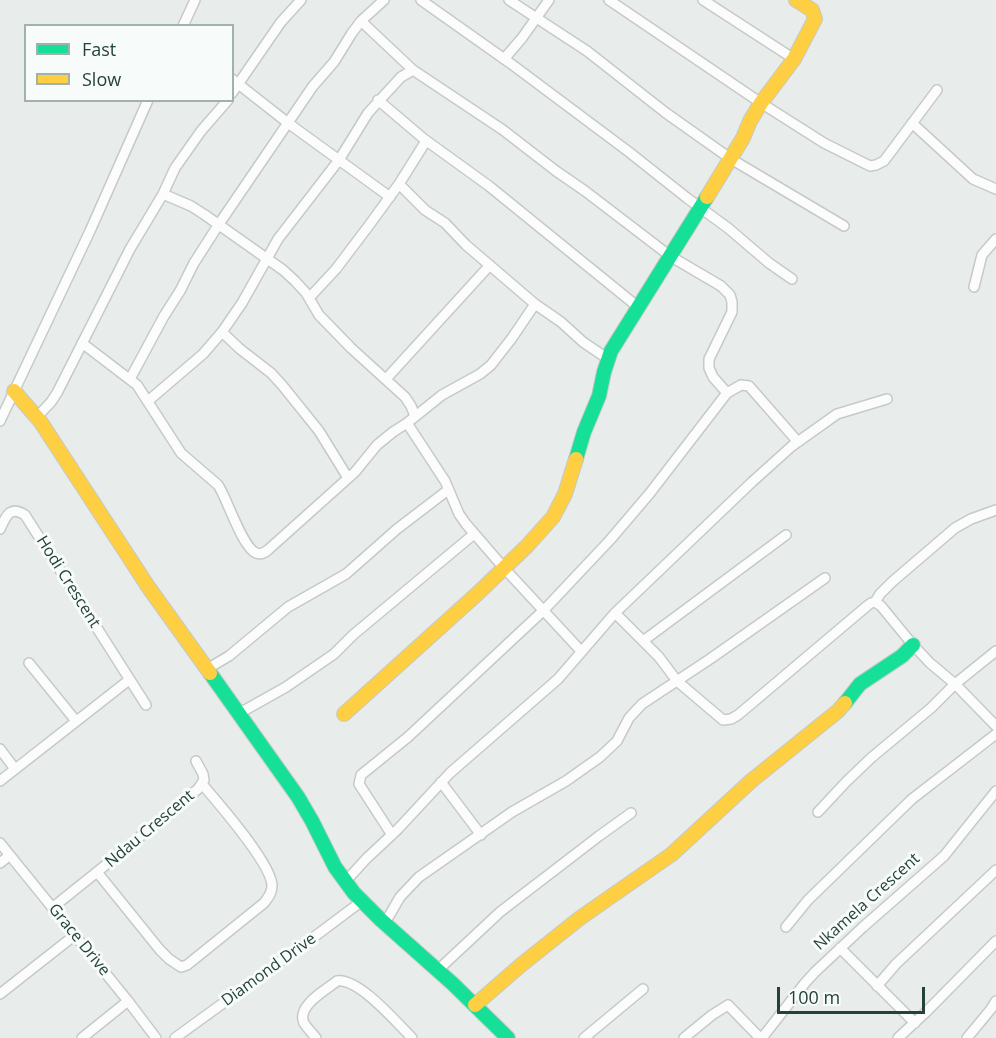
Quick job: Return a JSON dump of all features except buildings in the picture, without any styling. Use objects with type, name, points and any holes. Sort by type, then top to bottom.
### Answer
[{"type":"street","points":[[184,24],[195,0]]},
{"type":"street","points":[[301,0],[281,22],[236,81],[288,123],[390,197]]},
{"type":"street","points":[[130,379],[194,263],[219,224],[313,86],[334,62],[352,33],[361,21],[384,0]]},
{"type":"street","points":[[421,0],[638,159],[792,279]]},
{"type":"street","points":[[509,0],[587,51],[666,113],[731,159],[844,226]]},
{"type":"street","points":[[504,59],[549,0]]},
{"type":"street","points":[[609,0],[761,103],[824,143],[870,166],[884,160],[937,90]]},
{"type":"street","points":[[703,0],[794,59]]},
{"type":"street","points":[[344,714],[504,568],[553,517],[562,502],[611,351],[731,159],[761,103],[794,59],[815,20],[812,10],[796,0]]},
{"type":"street","points":[[361,21],[413,70],[503,129],[670,256],[721,286],[730,295],[732,312],[709,359],[709,368],[713,377],[727,393]]},
{"type":"street","points":[[148,401],[203,354],[222,332],[242,303],[278,239],[339,160],[368,113],[401,77],[413,70]]},
{"type":"street","points":[[378,100],[426,141],[489,186],[638,307]]},
{"type":"street","points":[[0,421],[3,407],[14,391],[90,231],[147,102]]},
{"type":"street","points":[[38,417],[57,393],[175,168],[201,131],[226,102]]},
{"type":"street","points":[[912,123],[973,179],[996,189]]},
{"type":"street","points":[[309,298],[336,269],[390,197],[426,141]]},
{"type":"street","points":[[399,184],[425,210],[445,222],[466,245],[535,304],[608,359]]},
{"type":"street","points":[[163,194],[191,206],[219,224],[295,281],[319,315],[351,348],[405,397],[415,416]]},
{"type":"street","points":[[974,287],[982,255],[996,239]]},
{"type":"street","points":[[386,379],[490,265]]},
{"type":"street","points":[[82,343],[137,385],[180,453],[222,490],[234,521],[251,548],[257,553],[264,553],[362,465],[377,445],[442,395],[480,374],[491,365],[535,304]]},
{"type":"street","points":[[222,332],[271,373],[290,394],[319,431],[348,478]]},
{"type":"street","points":[[392,835],[359,784],[362,775],[408,737],[544,609],[650,493],[727,393],[741,385],[749,386],[798,442]]},
{"type":"street","points":[[14,391],[38,417],[126,554],[298,797],[345,882],[383,922],[438,970],[508,1038]]},
{"type":"street","points":[[345,882],[462,761],[558,679],[615,613],[752,482],[798,442],[837,414],[887,399]]},
{"type":"street","points":[[407,423],[445,481],[459,514],[474,534],[581,651]]},
{"type":"street","points":[[207,669],[229,656],[288,608],[346,574],[397,529],[448,490]]},
{"type":"street","name":"Hodi Crescent","points":[[0,529],[9,513],[14,510],[25,515],[146,705]]},
{"type":"street","points":[[615,613],[659,657],[677,681],[723,720],[731,719],[867,606],[875,602],[892,582],[955,528],[971,519],[996,510]]},
{"type":"street","points":[[238,714],[286,687],[327,659],[474,534]]},
{"type":"street","points":[[643,641],[786,535]]},
{"type":"street","points":[[383,922],[400,897],[419,877],[512,812],[566,781],[600,758],[617,741],[630,718],[642,704],[825,578]]},
{"type":"street","points":[[875,602],[930,663],[955,684],[996,726]]},
{"type":"street","points":[[475,1005],[580,918],[672,854],[751,781],[838,711],[860,684],[902,656],[913,645]]},
{"type":"street","points":[[818,812],[871,758],[996,651]]},
{"type":"street","points":[[29,663],[76,721]]},
{"type":"street","points":[[0,781],[129,680]]},
{"type":"street","points":[[786,927],[808,900],[912,799],[996,734]]},
{"type":"street","points":[[0,749],[15,769]]},
{"type":"street","name":"Ndau Crescent","points":[[52,908],[198,789],[204,780],[196,761]]},
{"type":"street","points":[[441,782],[480,835]]},
{"type":"street","name":"Ndau Crescent","points":[[98,872],[160,950],[181,967],[187,965],[264,903],[273,888],[267,869],[202,784]]},
{"type":"street","name":"Nkamela Crescent","points":[[684,1038],[728,1005],[761,1038],[805,983],[840,948],[944,856],[996,792]]},
{"type":"street","points":[[438,970],[500,912],[632,813]]},
{"type":"street","name":"Grace Drive","points":[[0,843],[156,1038]]},
{"type":"street","points":[[0,863],[10,855]]},
{"type":"street","points":[[877,986],[904,957],[996,870]]},
{"type":"street","name":"Diamond Drive","points":[[175,1038],[362,901]]},
{"type":"street","points":[[0,994],[75,935]]},
{"type":"street","points":[[898,1038],[996,941]]},
{"type":"street","points":[[840,948],[915,1023]]},
{"type":"street","points":[[316,1038],[304,1023],[303,1011],[312,1000],[340,980],[373,999],[410,1038]]},
{"type":"street","points":[[584,1038],[643,989]]},
{"type":"street","points":[[82,1038],[128,1001]]},
{"type":"street","points":[[967,1038],[996,1001]]},
{"type":"street","points":[[974,1030],[983,1038]]},
{"type":"traffic: fast","points":[[576,459],[599,396],[611,351],[707,197]]},
{"type":"traffic: fast","points":[[845,703],[860,684],[902,656],[913,645]]},
{"type":"traffic: fast","points":[[210,673],[298,797],[335,867],[354,893],[508,1038]]},
{"type":"traffic: slow","points":[[707,197],[743,138],[761,103],[794,59],[815,19],[812,10],[796,0]]},
{"type":"traffic: slow","points":[[14,391],[40,421],[149,588],[210,673]]},
{"type":"traffic: slow","points":[[344,714],[527,546],[553,517],[565,494],[576,459]]},
{"type":"traffic: slow","points":[[475,1005],[580,918],[672,854],[751,781],[845,703]]}]
